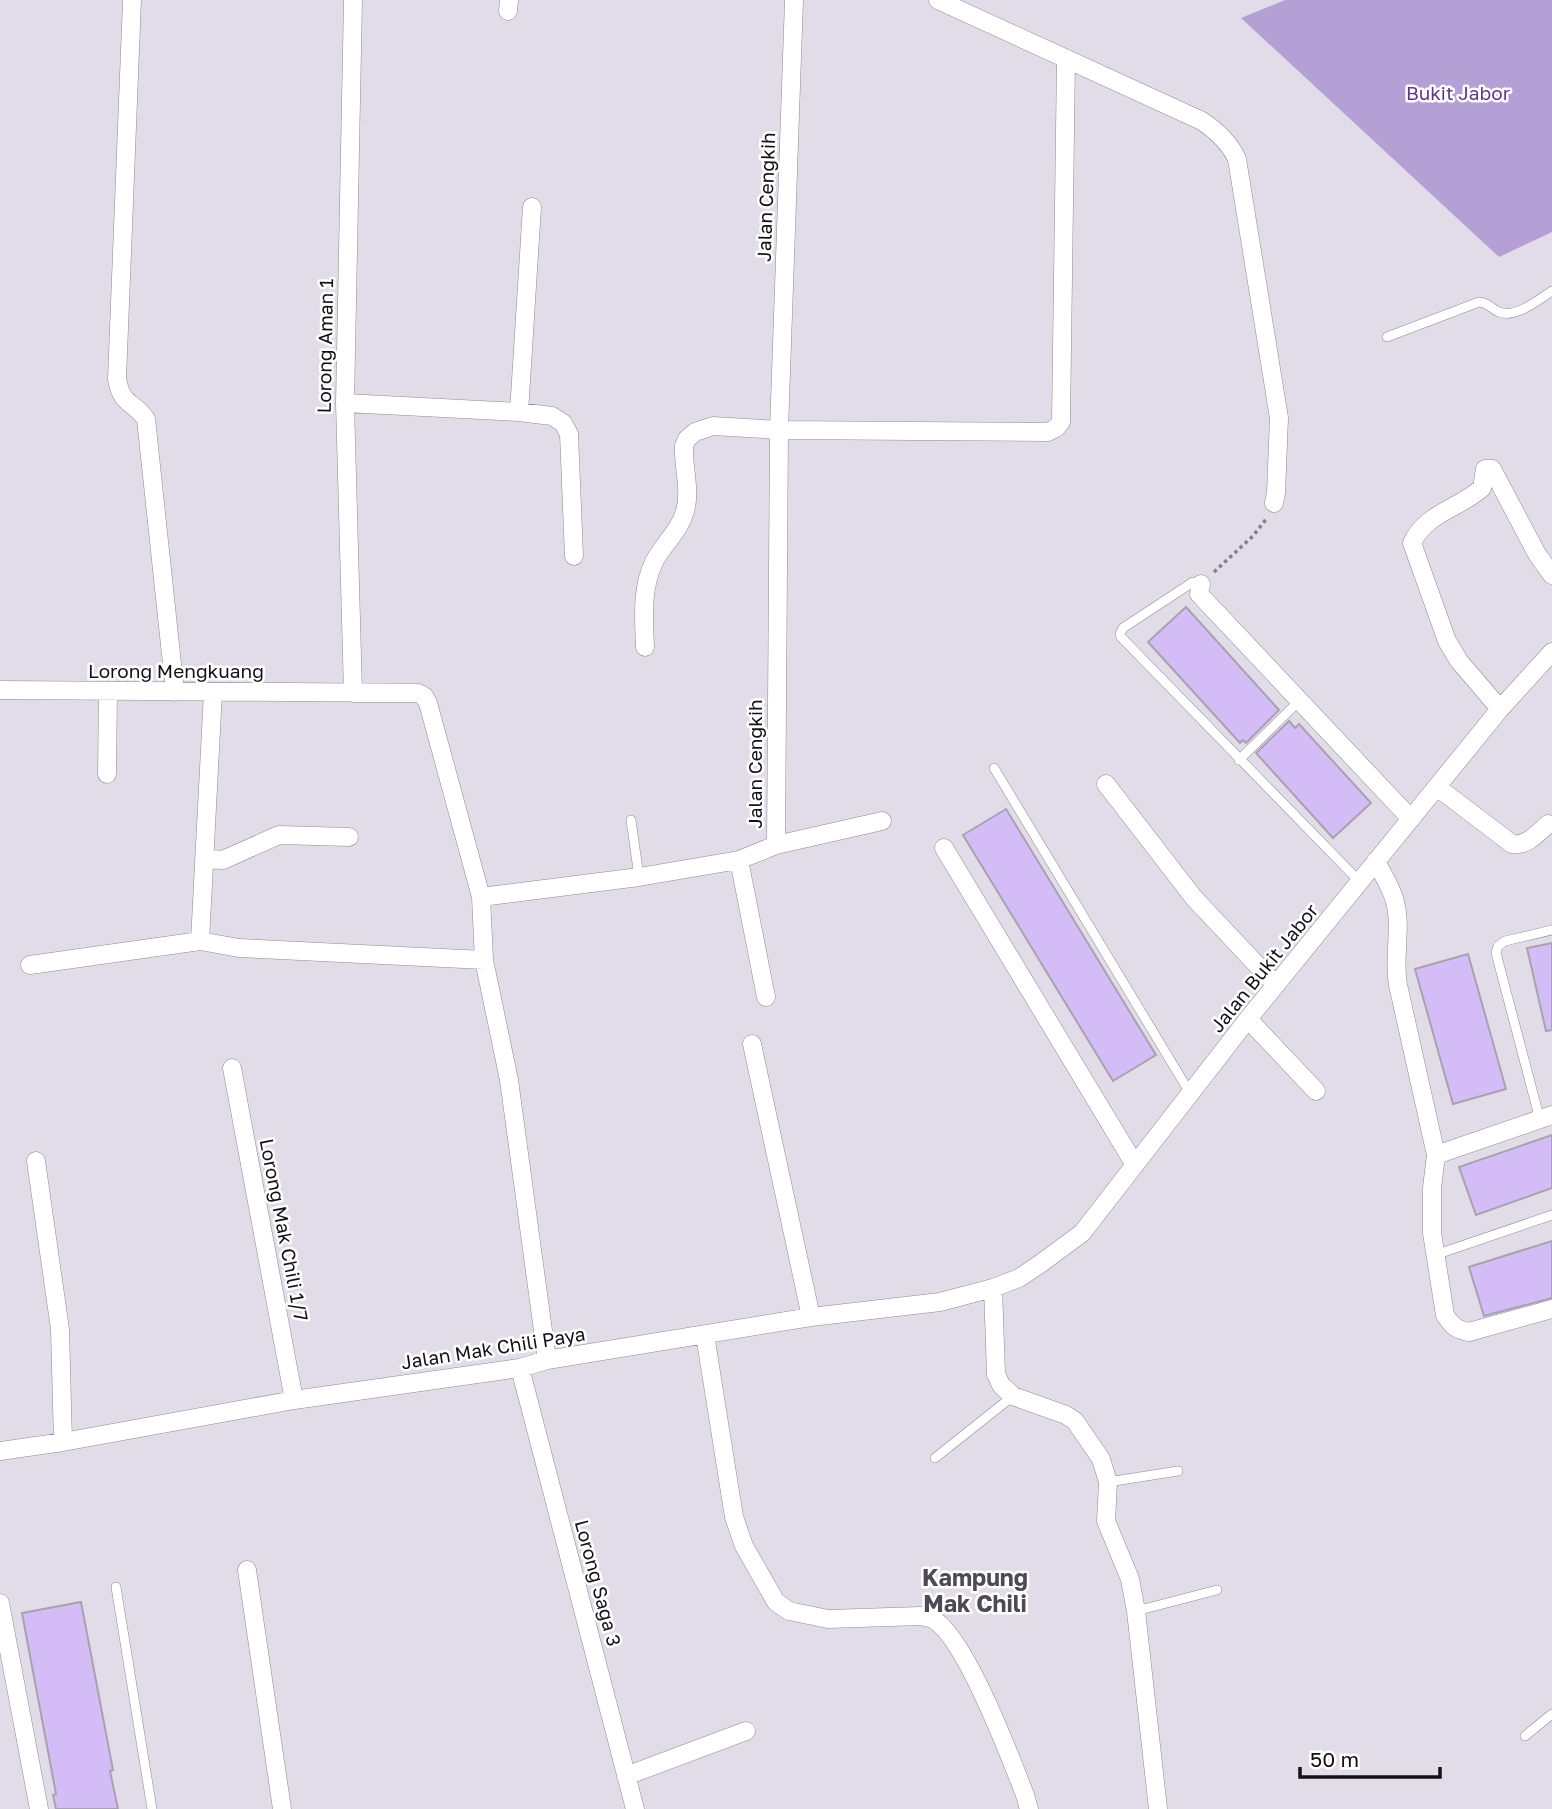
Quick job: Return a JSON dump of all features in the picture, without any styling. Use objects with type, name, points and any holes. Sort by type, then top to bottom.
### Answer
[{"type":"street","points":[[132,0],[117,379],[119,393],[124,400],[139,409],[146,419],[175,692]]},
{"type":"street","name":"Lorong Aman 1","points":[[352,693],[345,403],[353,0]]},
{"type":"street","name":"Jalan Cengkih","points":[[481,897],[639,877],[738,860],[776,845],[779,430],[794,0]]},
{"type":"street","points":[[938,0],[1202,121],[1213,128],[1232,148],[1237,159],[1279,418],[1274,503]]},
{"type":"street","points":[[645,648],[644,599],[648,578],[655,561],[681,524],[687,502],[684,446],[688,439],[703,428],[713,426],[779,430],[1048,432],[1061,422],[1066,59]]},
{"type":"street","points":[[520,412],[533,207]]},
{"type":"street","points":[[345,403],[520,412],[552,416],[563,423],[569,434],[574,556]]},
{"type":"street","points":[[1500,709],[1452,651],[1412,542],[1418,530],[1429,520],[1482,488],[1485,469],[1489,468],[1493,469],[1537,554],[1552,575]]},
{"type":"street","points":[[1201,584],[1199,594],[1411,819]]},
{"type":"street","name":"Jalan Bukit Jabor","points":[[993,1289],[1019,1278],[1082,1233],[1248,1018],[1500,709],[1552,652]]},
{"type":"street","name":"Lorong Mengkuang","points":[[0,690],[418,693],[424,696],[428,703],[481,897]]},
{"type":"street","points":[[107,774],[108,691]]},
{"type":"street","points":[[200,941],[213,692]]},
{"type":"street","points":[[1106,785],[1194,898],[1276,985]]},
{"type":"street","points":[[1437,787],[1512,844],[1519,846],[1525,843],[1548,824]]},
{"type":"street","points":[[776,845],[882,821]]},
{"type":"street","points":[[204,859],[223,860],[279,835],[349,838]]},
{"type":"street","points":[[944,848],[1135,1165]]},
{"type":"street","points":[[738,860],[766,997]]},
{"type":"street","points":[[1376,861],[1395,899],[1395,968],[1436,1155],[1431,1208],[1435,1255],[1445,1315],[1451,1325],[1469,1332],[1552,1309]]},
{"type":"street","points":[[481,897],[484,960],[509,1080],[547,1360]]},
{"type":"street","points":[[30,965],[200,941],[239,948],[484,960]]},
{"type":"street","points":[[1248,1018],[1316,1091]]},
{"type":"street","points":[[752,1044],[811,1317]]},
{"type":"street","name":"Lorong Mak Chili 1/7","points":[[232,1068],[294,1400]]},
{"type":"street","points":[[1436,1155],[1546,1117]]},
{"type":"street","points":[[36,1161],[60,1329],[63,1442]]},
{"type":"street","points":[[993,1289],[996,1374],[1001,1385],[1013,1396],[1066,1415],[1075,1421],[1101,1459],[1108,1482],[1106,1521],[1125,1566],[1136,1611],[1158,1809]]},
{"type":"street","name":"Jalan Mak Chili Paya","points":[[0,1451],[294,1400],[520,1368],[547,1360],[811,1317],[940,1302],[993,1289]]},
{"type":"street","points":[[705,1335],[734,1517],[744,1546],[776,1602],[789,1611],[828,1619],[920,1616],[932,1619],[953,1643],[986,1699],[1029,1809]]},
{"type":"street","name":"Lorong Saga 3","points":[[520,1368],[635,1809]]},
{"type":"street","points":[[247,1570],[282,1809]]},
{"type":"street","points":[[0,1603],[39,1809]]},
{"type":"street","points":[[626,1776],[746,1731]]},
{"type":"lane","points":[[1387,337],[1479,302],[1488,303],[1500,313],[1514,313],[1552,290]]},
{"type":"lane","points":[[1201,584],[1193,582],[1124,628],[1120,634],[1239,760],[1360,882]]},
{"type":"lane","points":[[1239,760],[1300,701]]},
{"type":"lane","points":[[993,768],[1191,1095]]},
{"type":"lane","points":[[631,820],[639,877]]},
{"type":"lane","points":[[1546,1117],[1496,953],[1498,946],[1505,941],[1552,930]]},
{"type":"lane","points":[[1435,1255],[1552,1215]]},
{"type":"lane","points":[[935,1458],[1013,1396]]},
{"type":"lane","points":[[1108,1482],[1178,1471]]},
{"type":"lane","points":[[117,1587],[152,1809]]},
{"type":"lane","points":[[1136,1611],[1217,1590]]},
{"type":"lane","points":[[1525,1736],[1552,1714]]},
{"type":"path","points":[[1201,584],[1263,525],[1274,503]]},
{"type":"green space","name":"Bukit Jabor","points":[[1285,0],[1552,0],[1552,232],[1499,257],[1241,18]]},
{"type":"building","points":[[1186,607],[1279,710],[1246,743],[1243,740],[1240,743],[1148,642]]},
{"type":"building","points":[[1289,721],[1295,728],[1299,724],[1371,803],[1333,838],[1256,753]]},
{"type":"building","points":[[1006,809],[1156,1055],[1113,1081],[963,835]]},
{"type":"building","points":[[1552,943],[1552,1030],[1546,1031],[1527,948]]},
{"type":"building","points":[[1468,954],[1506,1089],[1453,1104],[1415,969]]},
{"type":"building","points":[[1552,1135],[1552,1188],[1476,1215],[1459,1167]]},
{"type":"building","points":[[1552,1241],[1552,1298],[1484,1316],[1469,1267]]},
{"type":"building","points":[[81,1602],[118,1809],[56,1809],[53,1795],[56,1794],[22,1613]]},
{"type":"district","name":"Kampung Mak Chili","points":[[975,1591]]}]
